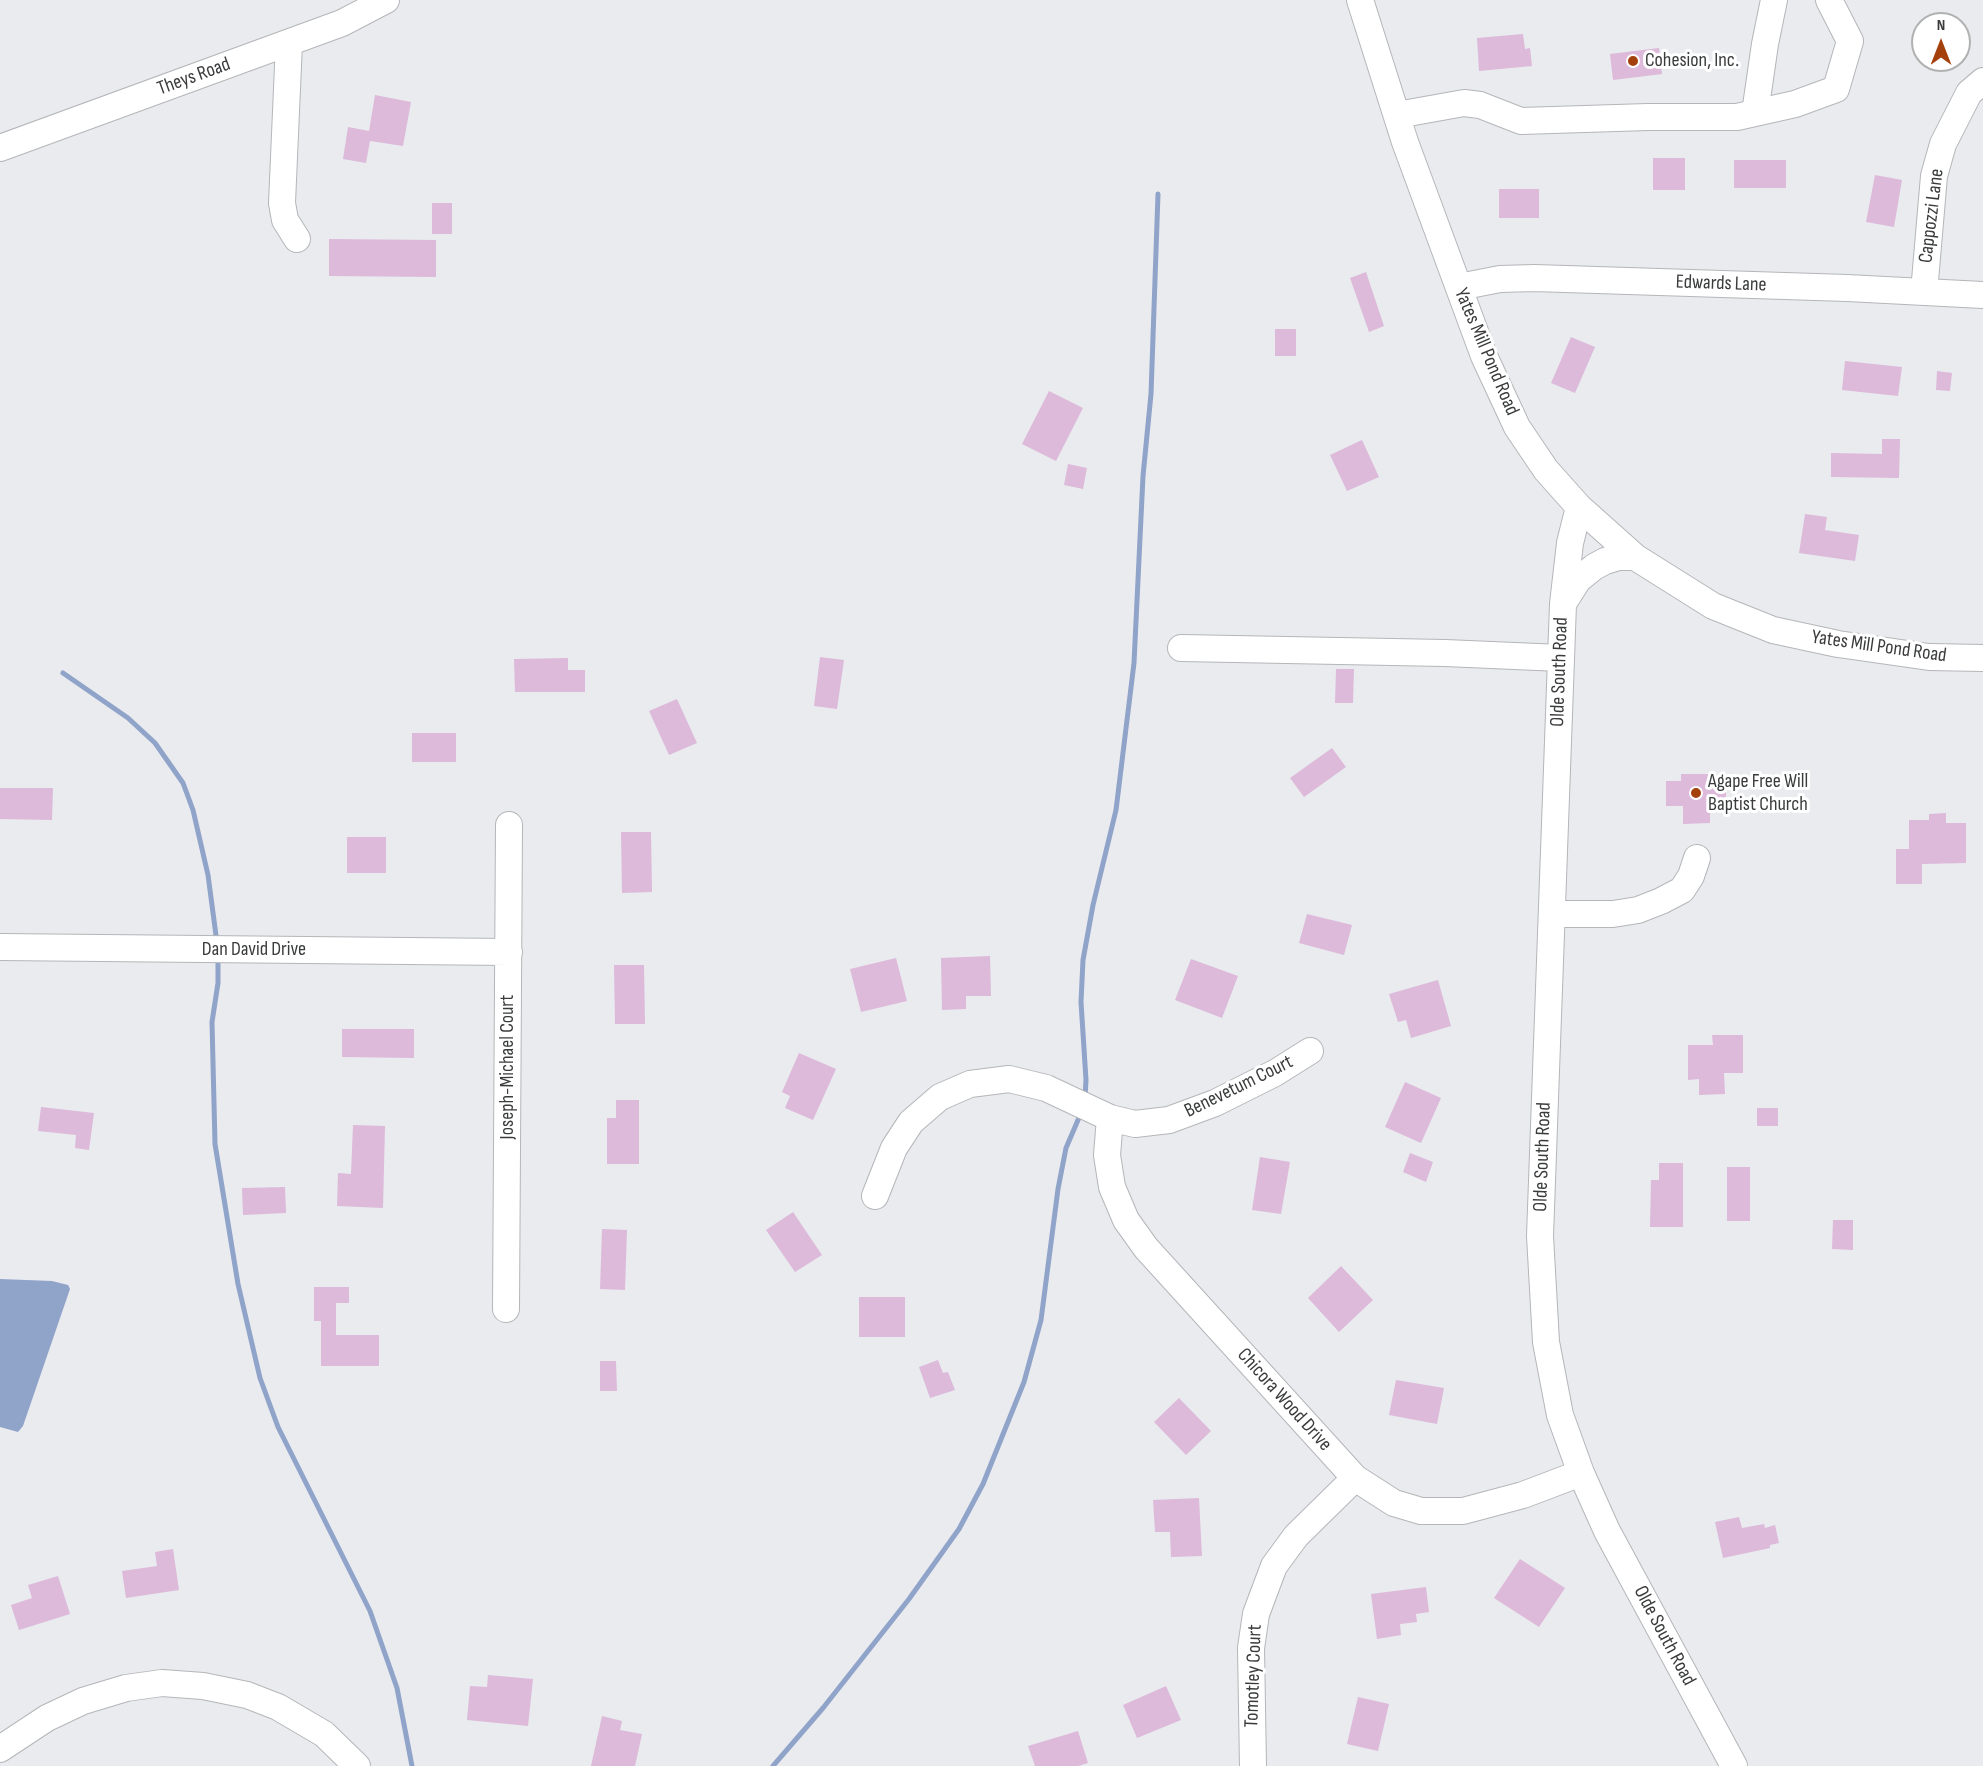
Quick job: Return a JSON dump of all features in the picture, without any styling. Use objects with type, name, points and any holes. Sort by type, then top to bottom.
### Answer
[{"type":"street","name":"Theys Road","points":[[0,148],[342,23],[386,0]]},
{"type":"street","name":"Yates Mill Pond Road","points":[[1360,0],[1397,115],[1484,356],[1517,427],[1546,470],[1579,507],[1635,557],[1713,606],[1773,630],[1838,644],[1929,657],[1983,658]]},
{"type":"street","points":[[1755,113],[1774,0]]},
{"type":"street","points":[[1397,115],[1464,103],[1480,105],[1521,121],[1737,117],[1795,104],[1836,88],[1850,41],[1829,0]]},
{"type":"street","points":[[289,43],[282,203],[285,220],[297,239]]},
{"type":"street","name":"Cappozzi Lane","points":[[1924,292],[1934,176],[1943,144],[1970,93],[1983,81]]},
{"type":"street","name":"Edwards Lane","points":[[1459,287],[1500,279],[1534,278],[1983,295]]},
{"type":"street","name":"Olde South Road","points":[[1579,507],[1570,543],[1563,604],[1540,1236],[1546,1342],[1560,1414],[1581,1473],[1607,1531],[1734,1766]]},
{"type":"street","points":[[1563,604],[1578,580],[1594,567],[1618,557],[1635,557]]},
{"type":"street","points":[[1181,648],[1445,653],[1561,658]]},
{"type":"street","name":"Joseph-Michael Court","points":[[506,1309],[509,825]]},
{"type":"street","points":[[1552,914],[1613,914],[1638,910],[1682,890],[1697,858]]},
{"type":"street","name":"Dan David Drive","points":[[0,947],[509,952]]},
{"type":"street","name":"Benevetum Court","points":[[875,1196],[894,1148],[911,1122],[940,1096],[970,1084],[1009,1080],[1046,1088],[1110,1118],[1135,1124],[1169,1120],[1215,1104],[1275,1073],[1310,1051]]},
{"type":"street","name":"Chicora Wood Drive","points":[[1110,1118],[1107,1155],[1112,1187],[1126,1220],[1146,1248],[1355,1478],[1394,1503],[1421,1510],[1463,1512],[1523,1495],[1581,1473]]},
{"type":"street","name":"Tomotley Court","points":[[1253,1766],[1251,1648],[1256,1614],[1274,1566],[1296,1536],[1355,1478]]},
{"type":"street","points":[[0,1749],[47,1718],[82,1701],[126,1688],[162,1683],[203,1686],[247,1695],[278,1707],[324,1734],[357,1766]]},
{"type":"water","points":[[0,1279],[52,1281],[68,1285],[70,1289],[23,1426],[18,1432],[0,1427]]},
{"type":"building","points":[[1523,34],[1525,49],[1530,48],[1532,66],[1479,71],[1477,38]]},
{"type":"building","points":[[1659,48],[1662,74],[1613,80],[1610,54]]},
{"type":"building","points":[[375,95],[411,102],[403,146],[370,141],[366,163],[343,159],[348,127],[369,131]]},
{"type":"building","points":[[1653,158],[1685,158],[1685,190],[1653,190]]},
{"type":"building","points":[[1734,160],[1786,160],[1786,188],[1734,188]]},
{"type":"building","points":[[1875,175],[1902,180],[1894,227],[1866,222]]},
{"type":"building","points":[[1499,189],[1539,189],[1539,218],[1499,218]]},
{"type":"building","points":[[432,203],[452,203],[452,234],[432,234]]},
{"type":"building","points":[[329,239],[436,240],[436,277],[329,276]]},
{"type":"building","points":[[1366,272],[1384,326],[1369,332],[1350,278]]},
{"type":"building","points":[[1275,329],[1296,329],[1296,356],[1275,356]]},
{"type":"building","points":[[1571,337],[1595,347],[1575,393],[1551,383]]},
{"type":"building","points":[[1845,361],[1902,367],[1898,396],[1842,390]]},
{"type":"building","points":[[1937,371],[1952,373],[1950,391],[1936,390]]},
{"type":"building","points":[[1049,391],[1083,408],[1056,461],[1022,444]]},
{"type":"building","points":[[1882,439],[1900,439],[1899,478],[1831,477],[1831,453],[1882,454]]},
{"type":"building","points":[[1362,440],[1379,477],[1347,491],[1330,455]]},
{"type":"building","points":[[1068,464],[1087,468],[1083,489],[1064,485]]},
{"type":"building","points":[[1805,514],[1827,517],[1825,530],[1859,535],[1855,561],[1799,553]]},
{"type":"building","points":[[820,657],[844,660],[837,709],[814,706]]},
{"type":"building","points":[[568,658],[568,670],[585,670],[585,692],[515,692],[514,659]]},
{"type":"building","points":[[1336,669],[1354,669],[1353,703],[1335,703]]},
{"type":"building","points":[[677,699],[697,743],[669,755],[649,711]]},
{"type":"building","points":[[412,733],[456,733],[456,762],[412,762]]},
{"type":"building","points":[[1332,748],[1346,767],[1304,797],[1290,778]]},
{"type":"building","name":"Agape Free Will Baptist Church","points":[[1681,774],[1709,774],[1709,780],[1726,780],[1726,806],[1710,806],[1710,823],[1683,824],[1683,806],[1666,806],[1666,781],[1681,781]]},
{"type":"building","points":[[0,788],[53,788],[52,820],[0,819]]},
{"type":"building","points":[[1946,813],[1946,823],[1966,823],[1966,863],[1922,864],[1922,884],[1896,884],[1896,849],[1909,849],[1909,820],[1929,820],[1929,814]]},
{"type":"building","points":[[621,832],[651,832],[652,892],[622,893]]},
{"type":"building","points":[[347,837],[386,837],[386,873],[347,873]]},
{"type":"building","points":[[1307,914],[1352,925],[1344,955],[1299,943]]},
{"type":"building","points":[[990,956],[991,996],[966,996],[966,1009],[942,1010],[941,958]]},
{"type":"building","points":[[896,958],[907,1001],[861,1012],[850,969]]},
{"type":"building","points":[[1191,959],[1238,976],[1222,1018],[1175,1000]]},
{"type":"building","points":[[614,965],[644,965],[645,1024],[615,1024]]},
{"type":"building","points":[[1438,980],[1451,1026],[1411,1038],[1406,1020],[1398,1022],[1389,994]]},
{"type":"building","points":[[342,1029],[414,1029],[414,1058],[342,1057]]},
{"type":"building","points":[[1712,1035],[1743,1035],[1743,1073],[1724,1073],[1725,1094],[1699,1095],[1699,1079],[1688,1080],[1688,1045],[1713,1045]]},
{"type":"building","points":[[799,1053],[836,1069],[813,1120],[785,1108],[790,1096],[782,1092]]},
{"type":"building","points":[[1405,1082],[1441,1098],[1421,1143],[1385,1127]]},
{"type":"building","points":[[616,1100],[639,1100],[639,1164],[607,1164],[607,1118],[616,1118]]},
{"type":"building","points":[[41,1107],[94,1113],[89,1150],[75,1148],[76,1135],[38,1131]]},
{"type":"building","points":[[1757,1108],[1778,1108],[1778,1126],[1757,1126]]},
{"type":"building","points":[[353,1125],[385,1126],[383,1208],[337,1206],[338,1173],[351,1174]]},
{"type":"building","points":[[1410,1153],[1433,1162],[1426,1182],[1403,1172]]},
{"type":"building","points":[[1260,1157],[1290,1162],[1281,1214],[1252,1210]]},
{"type":"building","points":[[1659,1163],[1683,1163],[1683,1227],[1650,1227],[1651,1180],[1659,1180]]},
{"type":"building","points":[[1727,1167],[1750,1167],[1750,1221],[1727,1221]]},
{"type":"building","points":[[285,1187],[286,1213],[243,1215],[242,1188]]},
{"type":"building","points":[[793,1212],[822,1255],[795,1272],[766,1230]]},
{"type":"building","points":[[1833,1220],[1853,1220],[1853,1250],[1832,1249]]},
{"type":"building","points":[[602,1229],[627,1230],[625,1290],[600,1289]]},
{"type":"building","points":[[1341,1266],[1373,1300],[1339,1332],[1308,1298]]},
{"type":"building","points":[[314,1287],[349,1287],[349,1303],[336,1303],[336,1335],[379,1335],[379,1366],[321,1366],[321,1321],[314,1321]]},
{"type":"building","points":[[859,1297],[905,1297],[905,1337],[859,1337]]},
{"type":"building","points":[[938,1360],[943,1373],[948,1372],[955,1390],[930,1398],[919,1367]]},
{"type":"building","points":[[600,1361],[616,1361],[617,1391],[600,1391]]},
{"type":"building","points":[[1396,1380],[1444,1388],[1437,1424],[1389,1415]]},
{"type":"building","points":[[1179,1398],[1211,1431],[1186,1455],[1154,1422]]},
{"type":"building","points":[[1199,1498],[1202,1556],[1171,1557],[1170,1532],[1155,1532],[1153,1500]]},
{"type":"building","points":[[1739,1517],[1742,1528],[1764,1524],[1765,1528],[1775,1525],[1779,1543],[1770,1545],[1770,1548],[1723,1558],[1715,1522]]},
{"type":"building","points":[[173,1549],[179,1590],[126,1598],[122,1571],[157,1566],[155,1552]]},
{"type":"building","points":[[1520,1559],[1565,1588],[1539,1627],[1494,1598]]},
{"type":"building","points":[[58,1576],[70,1614],[19,1630],[11,1605],[32,1598],[28,1585]]},
{"type":"building","points":[[1426,1587],[1429,1612],[1416,1614],[1417,1622],[1400,1624],[1401,1635],[1377,1639],[1371,1594]]},
{"type":"building","points":[[488,1675],[533,1679],[528,1726],[467,1720],[470,1686],[487,1687]]},
{"type":"building","points":[[1166,1686],[1181,1720],[1137,1738],[1123,1705]]},
{"type":"building","points":[[1358,1697],[1389,1704],[1378,1751],[1347,1744]]},
{"type":"building","points":[[602,1716],[622,1721],[620,1730],[642,1734],[635,1766],[591,1766]]},
{"type":"building","points":[[1078,1731],[1088,1763],[1078,1766],[1035,1766],[1028,1746]]},
{"type":"waterway","points":[[1085,1098],[1081,1002],[1083,960],[1093,905],[1116,810],[1134,663],[1143,476],[1151,394],[1158,194]]},
{"type":"waterway","points":[[63,673],[128,718],[155,743],[183,783],[193,810],[208,875],[217,943]]},
{"type":"waterway","points":[[218,955],[218,983],[212,1022],[215,1144],[238,1284],[260,1378],[278,1427],[370,1611],[397,1688],[412,1766]]},
{"type":"waterway","points":[[773,1766],[823,1708],[909,1599],[959,1529],[983,1484],[1024,1382],[1041,1320],[1058,1189],[1066,1148],[1081,1113]]},
{"type":"place","name":"Cohesion, Inc.","points":[[1633,61]]},
{"type":"place","name":"Agape Free Will Baptist Church","points":[[1696,793]]}]
